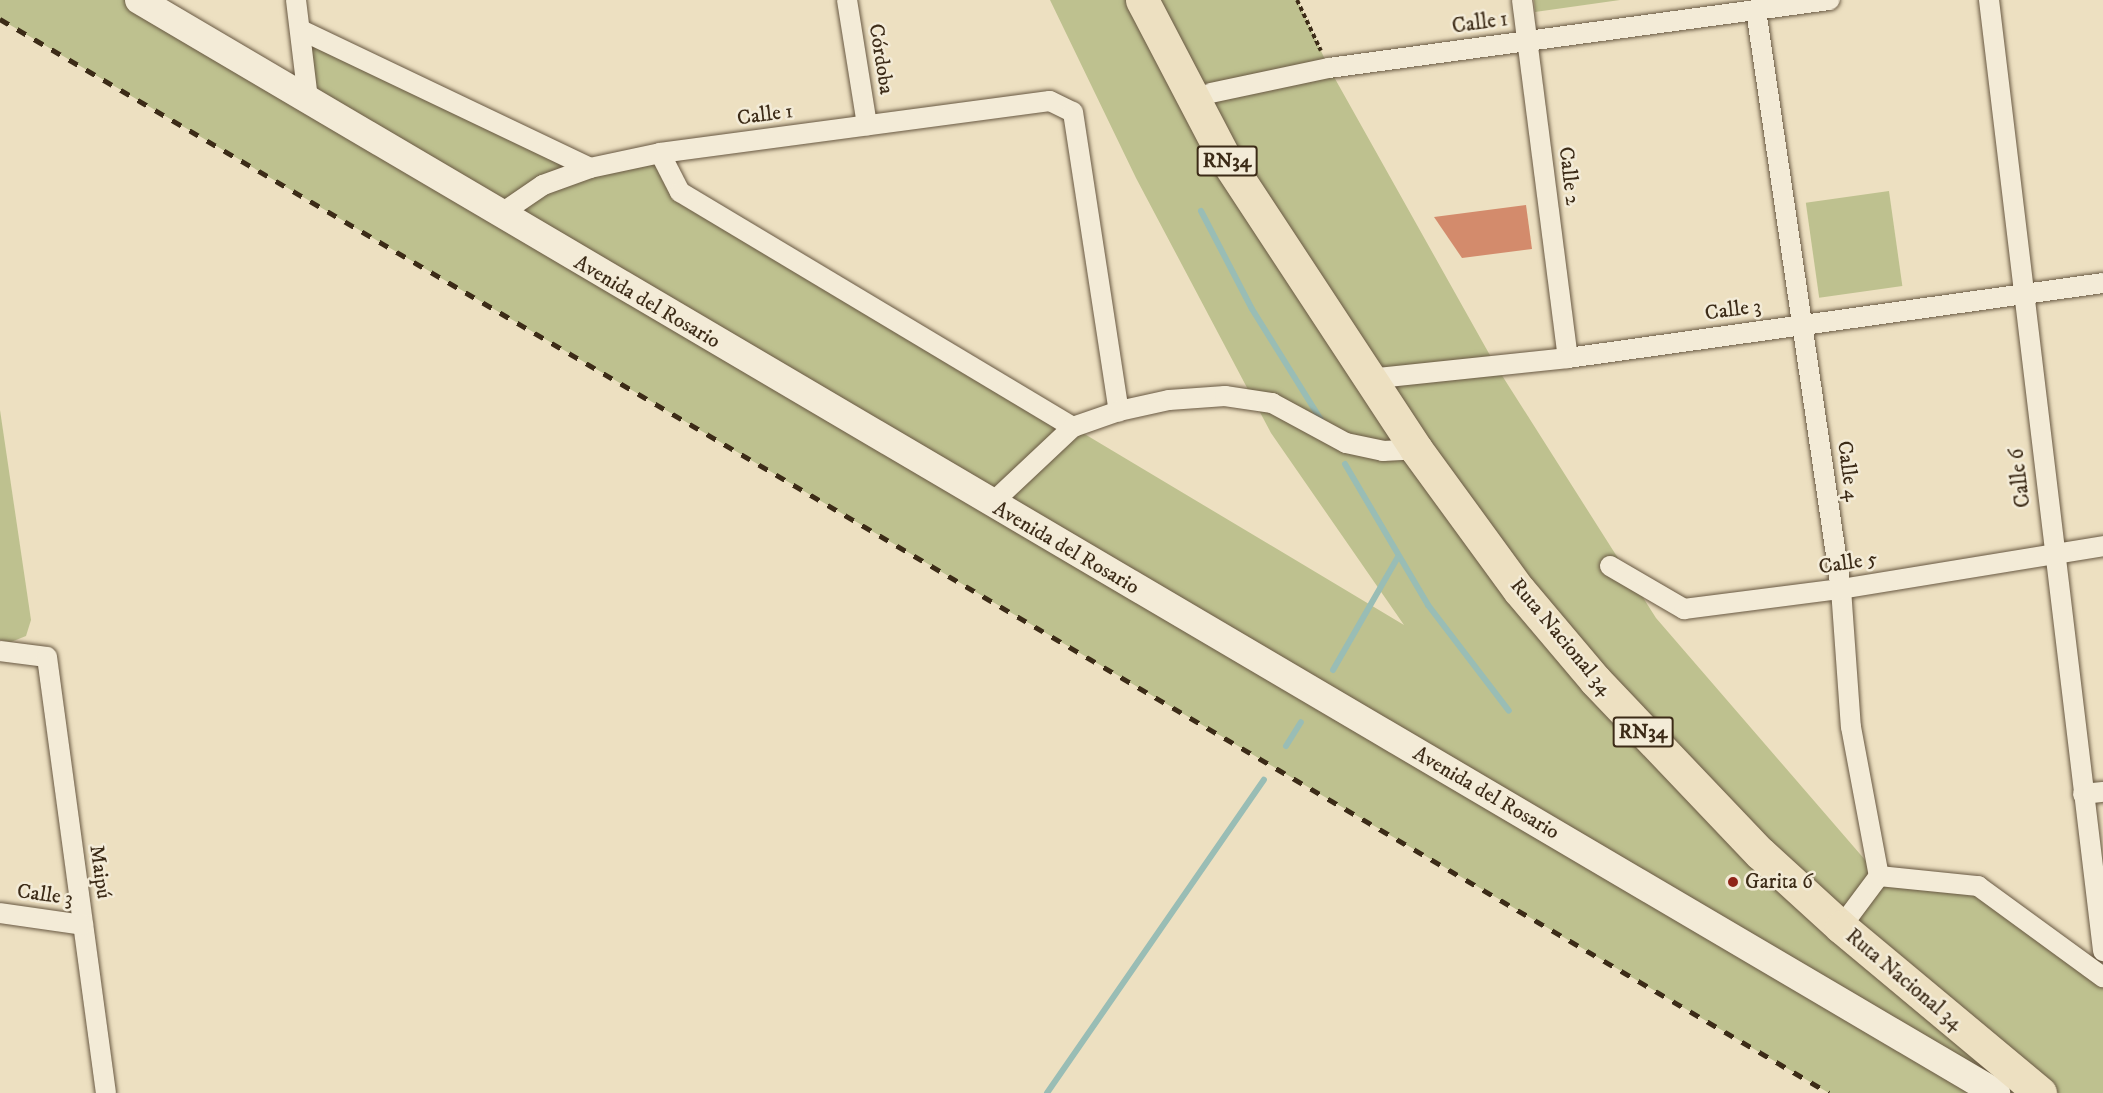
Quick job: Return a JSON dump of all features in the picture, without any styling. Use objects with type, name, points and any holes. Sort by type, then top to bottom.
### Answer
[{"type":"highway","name":"Ruta Nacional 34","points":[[1142,0],[1223,155],[1416,449],[1519,590],[1595,680],[1760,853],[1841,927],[2040,1093]]},
{"type":"highway","name":"Ruta Nacional 34","points":[[1165,0],[1210,93],[1320,305]]},
{"type":"main road","name":"Avenida del Rosario","points":[[139,0],[499,215],[1996,1093]]},
{"type":"street","points":[[296,0],[308,99]]},
{"type":"street","name":"Córdoba","points":[[847,0],[867,125]]},
{"type":"street","name":"Calle 2","points":[[1522,0],[1568,358]]},
{"type":"street","name":"Calle 1","points":[[1210,93],[1329,68],[1829,0]]},
{"type":"street","name":"Calle 6","points":[[1989,0],[2053,554],[2103,951]]},
{"type":"street","name":"Calle 4","points":[[1756,10],[1841,588],[1851,727],[1879,876]]},
{"type":"street","points":[[301,30],[590,168]]},
{"type":"street","name":"Calle 1","points":[[499,215],[543,185],[590,168],[660,153],[1050,101],[1073,112],[1119,411]]},
{"type":"street","points":[[660,153],[680,192],[1073,427]]},
{"type":"street","name":"Calle 3","points":[[1369,379],[1568,358],[2022,292],[2103,283]]},
{"type":"street","points":[[991,504],[1073,427],[1119,411],[1169,400],[1225,396],[1272,403],[1346,443],[1383,451],[1416,449]]},
{"type":"street","name":"Calle 5","points":[[1610,566],[1684,609],[1841,588],[2103,546]]},
{"type":"street","name":"Maipú","points":[[0,651],[47,657],[106,1093]]},
{"type":"street","points":[[2083,794],[2103,792]]},
{"type":"street","points":[[1841,927],[1879,876],[1978,886],[2103,977]]},
{"type":"street","name":"Calle 3","points":[[0,913],[83,925]]},
{"type":"path","points":[[1297,0],[1329,68]]},
{"type":"green space","points":[[0,0],[139,0],[308,99],[301,30],[590,168],[660,153],[680,192],[1404,625],[1271,433],[1136,178],[1050,0],[1297,0],[1329,68],[1496,366],[1656,618],[1879,876],[1978,886],[2103,977],[2103,1093],[1829,1093],[0,19]]},
{"type":"green space","points":[[1534,0],[1620,0],[1535,12]]},
{"type":"green space","points":[[1889,191],[1902,286],[1819,298],[1806,203]]},
{"type":"green space","points":[[0,410],[31,620],[26,636],[11,642],[0,640]]},
{"type":"building","points":[[1526,205],[1532,249],[1462,258],[1434,217]]},
{"type":"waterway","points":[[1201,211],[1252,309],[1321,420]]},
{"type":"waterway","points":[[1345,464],[1428,605],[1509,711]]},
{"type":"waterway","points":[[1333,670],[1398,557]]},
{"type":"waterway","points":[[1286,746],[1301,722]]},
{"type":"waterway","points":[[1047,1093],[1264,780]]},
{"type":"railway","points":[[0,19],[1829,1093]]},
{"type":"place","name":"Garita 6","points":[[1733,882]]}]
